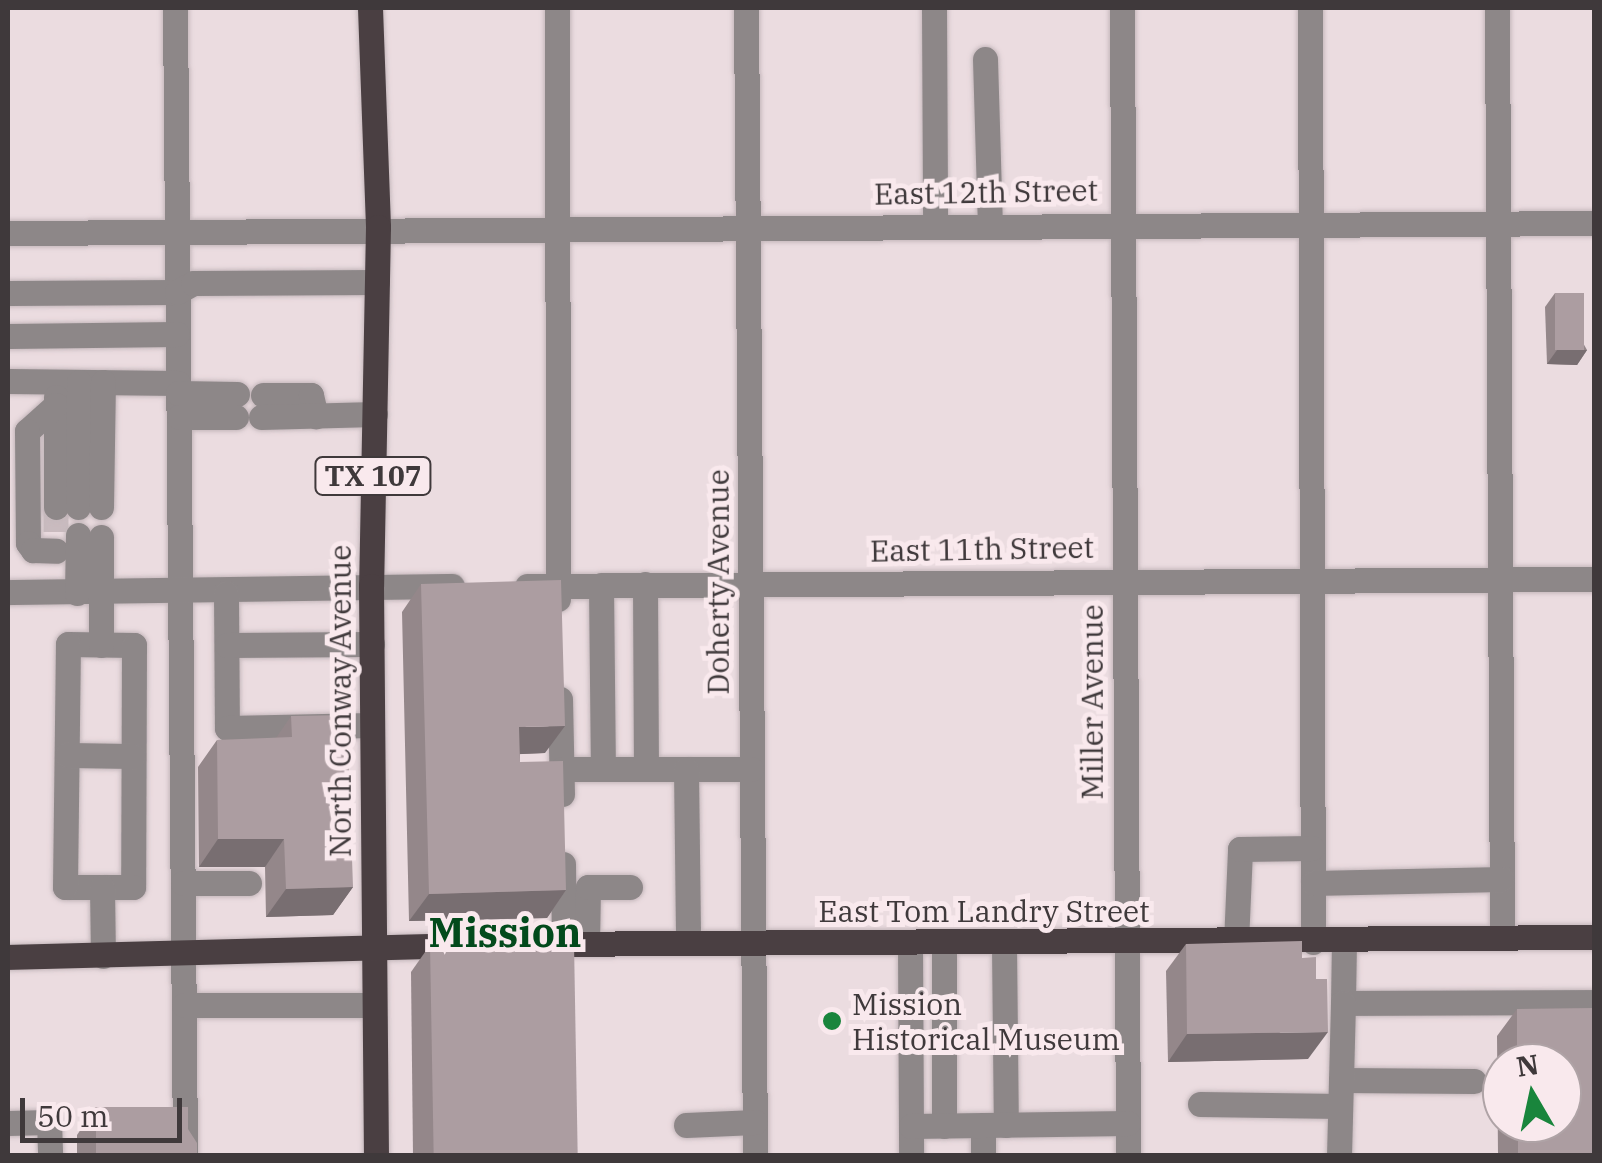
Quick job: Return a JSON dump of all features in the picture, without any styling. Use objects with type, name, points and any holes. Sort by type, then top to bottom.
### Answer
[{"type":"main road","name":"North Conway Avenue","points":[[370,8],[378,226],[371,586],[376,1156]]},
{"type":"main road","name":"East Tom Landry Street","points":[[8,957],[688,942],[1126,944],[1594,937]]},
{"type":"street","points":[[175,8],[185,1156]]},
{"type":"street","points":[[557,8],[559,622]]},
{"type":"street","name":"Doherty Avenue","points":[[746,8],[750,943],[755,1156]]},
{"type":"street","points":[[934,8],[935,225]]},
{"type":"street","name":"Miller Avenue","points":[[1122,8],[1127,224],[1123,580],[1128,1156]]},
{"type":"street","points":[[1310,8],[1312,942]]},
{"type":"street","points":[[1497,8],[1504,579],[1502,938]]},
{"type":"street","points":[[985,59],[990,225]]},
{"type":"street","name":"East 12th Street","points":[[8,233],[378,226],[1594,223]]},
{"type":"street","points":[[8,294],[176,292],[193,282],[377,282]]},
{"type":"street","points":[[8,336],[177,334]]},
{"type":"street","points":[[8,382],[178,397],[316,416],[375,414]]},
{"type":"street","points":[[73,388],[78,507]]},
{"type":"street","points":[[73,388],[27,431],[28,544],[34,550],[73,539]]},
{"type":"street","points":[[73,539],[78,593],[101,645]]},
{"type":"street","points":[[73,539],[78,593]]},
{"type":"street","name":"East 11th Street","points":[[8,592],[226,593],[371,586],[601,584],[1594,579]]},
{"type":"street","points":[[601,584],[602,769]]},
{"type":"street","points":[[645,584],[646,769]]},
{"type":"street","points":[[226,593],[227,728],[372,725]]},
{"type":"street","points":[[68,644],[101,645],[134,646],[133,887],[64,887],[68,644]]},
{"type":"street","points":[[226,645],[372,644]]},
{"type":"street","points":[[560,678],[562,769],[576,944]]},
{"type":"street","points":[[66,755],[134,756]]},
{"type":"street","points":[[562,769],[752,769]]},
{"type":"street","points":[[686,769],[688,942]]},
{"type":"street","points":[[1236,942],[1240,849],[1312,848]]},
{"type":"street","points":[[1312,883],[1502,879]]},
{"type":"street","points":[[183,883],[249,884]]},
{"type":"street","points":[[102,887],[102,956]]},
{"type":"street","points":[[576,944],[588,887],[630,887]]},
{"type":"street","points":[[1339,1156],[1344,940]]},
{"type":"street","points":[[910,944],[911,1156]]},
{"type":"street","points":[[944,944],[944,1126]]},
{"type":"street","points":[[983,1156],[995,1125],[1004,944]]},
{"type":"street","points":[[1343,1003],[1594,1002]]},
{"type":"street","points":[[184,1006],[374,1004]]},
{"type":"street","points":[[1200,1104],[1474,1081]]},
{"type":"street","points":[[8,1123],[50,1122],[50,1156]]},
{"type":"street","points":[[686,1124],[755,1122]]},
{"type":"street","points":[[911,1126],[1128,1123]]},
{"type":"building","points":[[1555,293],[1584,293],[1584,350],[1555,350]]},
{"type":"building","points":[[561,580],[565,726],[519,727],[520,762],[563,761],[566,890],[429,894],[421,584]]},
{"type":"building","points":[[347,715],[353,887],[286,889],[284,839],[218,839],[217,740],[292,737],[291,716]]},
{"type":"building","points":[[1302,941],[1302,958],[1316,957],[1316,979],[1327,979],[1328,1032],[1187,1034],[1186,944]]},
{"type":"building","points":[[574,943],[578,1156],[434,1156],[430,946]]},
{"type":"building","points":[[1594,1008],[1594,1156],[1518,1156],[1518,1143],[1582,1143],[1582,1043],[1517,1043],[1517,1009]]},
{"type":"building","points":[[96,1107],[188,1107],[188,1129],[197,1143],[197,1156],[96,1156]]},
{"type":"tunnel","points":[[56,507],[56,535]]},
{"type":"place","name":"Mission Historical Museum","points":[[832,1021]]},
{"type":"district","name":"Mission","points":[[505,932]]}]
